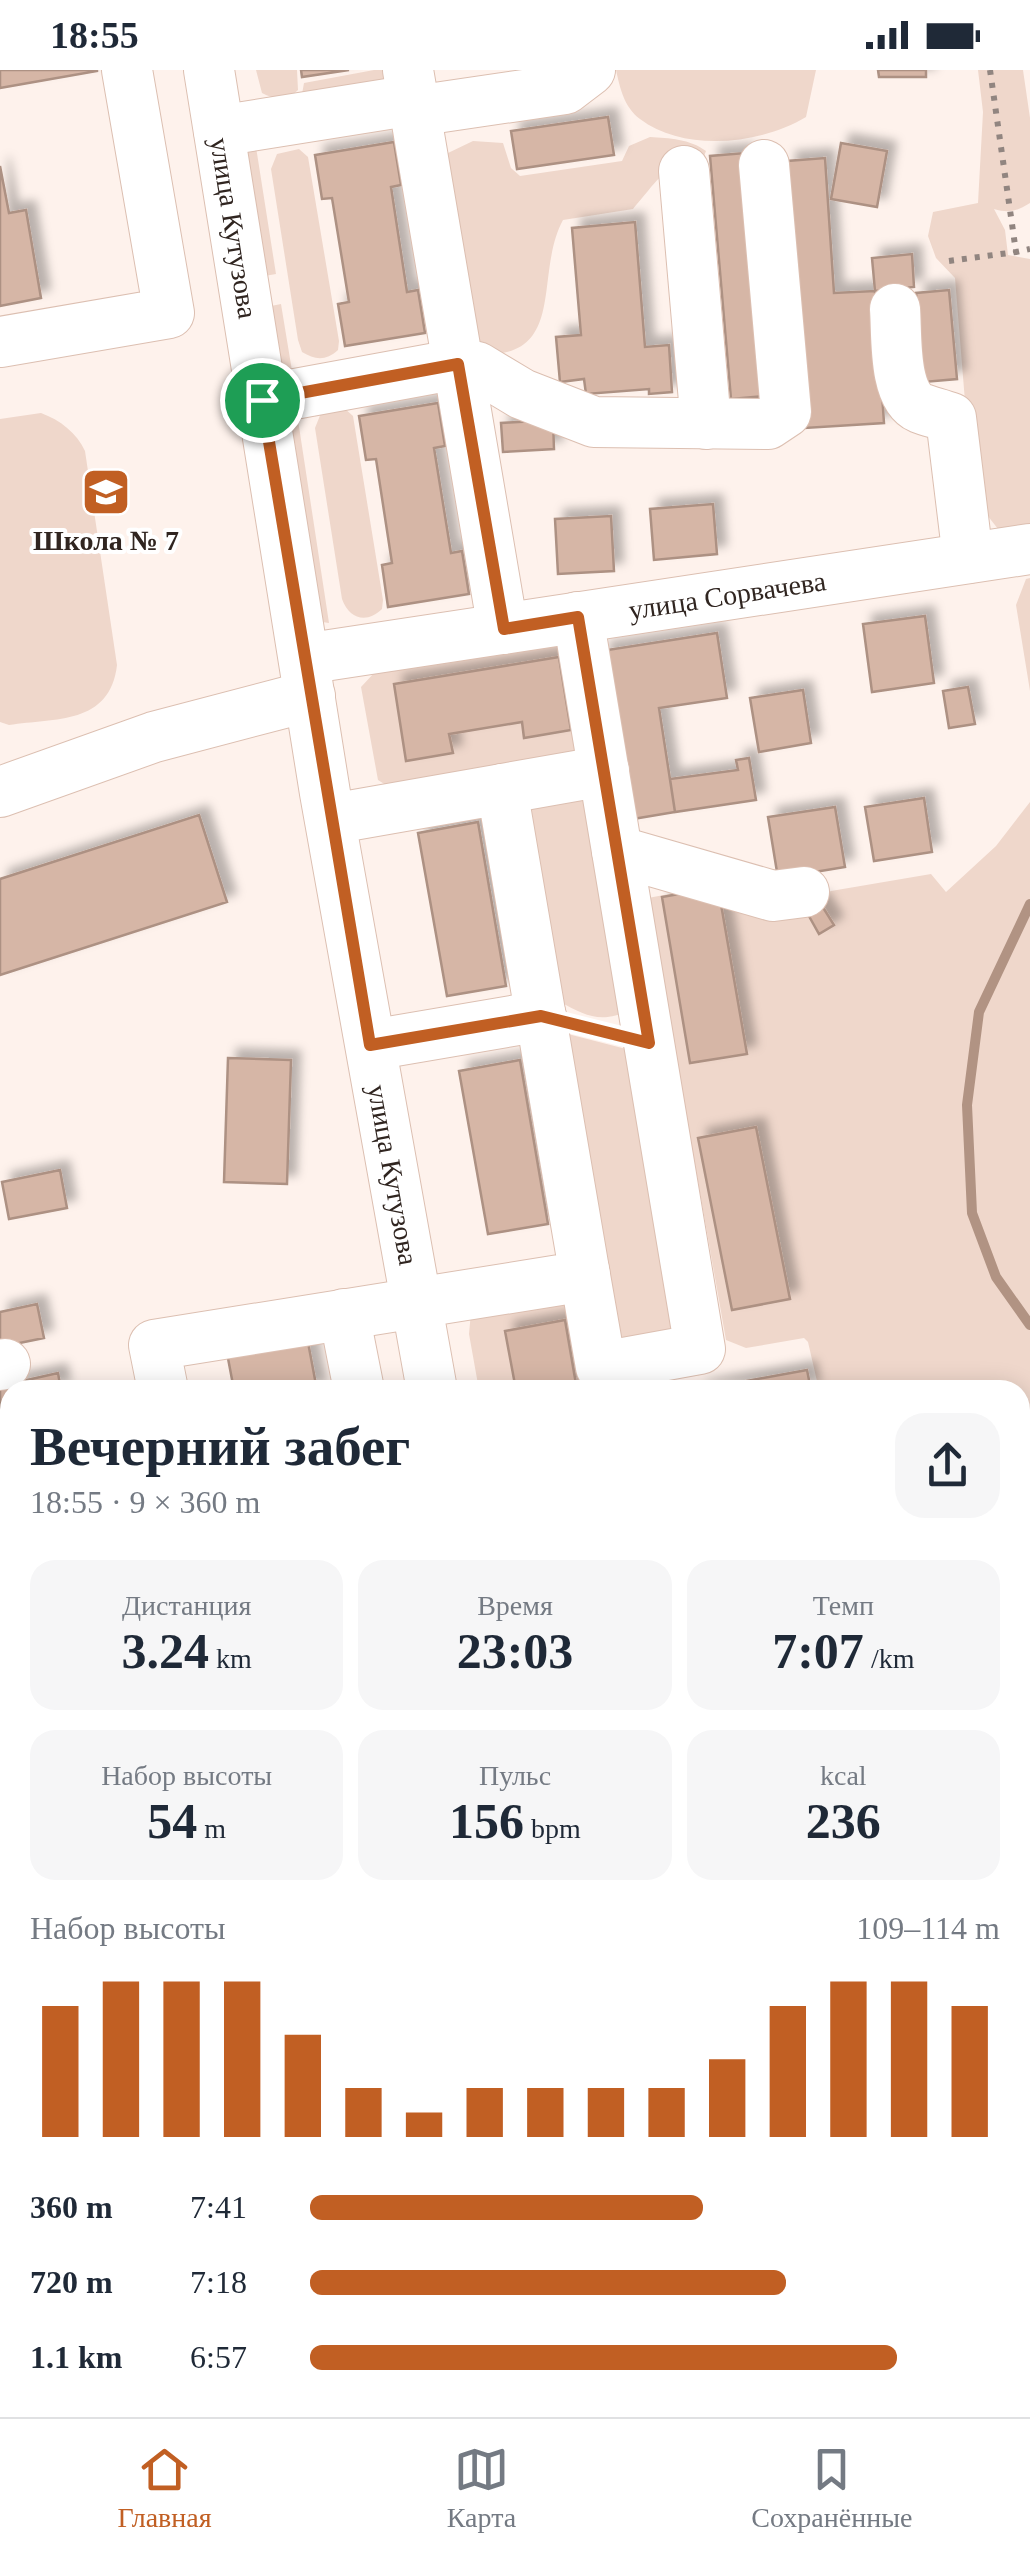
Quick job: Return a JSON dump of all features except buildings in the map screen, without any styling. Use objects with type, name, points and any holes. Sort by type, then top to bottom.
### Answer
[{"type":"street","points":[[126,70],[168,313]]},
{"type":"street","name":"улица Кутузова","points":[[209,70],[307,677],[430,1380]]},
{"type":"street","points":[[219,130],[412,94],[565,88],[590,70]]},
{"type":"street","points":[[412,94],[504,629]]},
{"type":"street","points":[[262,400],[458,364],[477,367],[522,394],[594,422],[768,424],[786,412],[764,165]]},
{"type":"street","points":[[684,171],[706,424]]},
{"type":"street","points":[[0,342],[245,301]]},
{"type":"street","points":[[896,309],[900,378],[906,394],[916,407],[951,418],[968,558]]},
{"type":"street","name":"улица Сорвачева","points":[[0,792],[307,677],[504,629],[1030,549]]},
{"type":"street","points":[[502,788],[601,1367],[700,1349],[578,617]]},
{"type":"street","points":[[331,819],[604,772]]},
{"type":"street","points":[[617,851],[773,896],[804,892]]},
{"type":"street","points":[[370,1045],[541,1016]]},
{"type":"street","points":[[161,1380],[154,1345],[584,1276],[584,1270]]},
{"type":"street","points":[[344,1314],[356,1380]]},
{"type":"path","points":[[990,70],[1016,252]]},
{"type":"path","points":[[949,261],[1030,249]]},
{"type":"shaded area","points":[[256,70],[297,70],[298,90],[285,98],[262,93]]},
{"type":"shaded area","points":[[374,70],[399,70],[399,84],[302,94],[304,83]]},
{"type":"shaded area","points":[[616,70],[816,70],[806,117],[767,133],[723,141],[679,137],[640,119],[626,103]]},
{"type":"shaded area","points":[[978,70],[1023,70],[1030,118],[1030,203],[1012,211],[994,209],[1005,230],[1008,255],[1030,259],[1030,530],[998,529],[984,511],[967,426],[955,278],[936,258],[928,236],[933,212],[978,203],[983,112]]},
{"type":"shaded area","points":[[650,137],[686,142],[706,151],[704,156],[663,175],[633,209],[563,220],[554,242],[543,310],[536,329],[525,344],[505,353],[476,354],[446,184],[448,153],[473,141],[503,143],[511,168],[520,176],[622,161],[629,146]]},
{"type":"shaded area","points":[[256,147],[276,274],[259,277],[243,153]]},
{"type":"shaded area","points":[[299,149],[308,157],[339,341],[338,350],[320,358],[302,352],[298,340],[271,169],[277,154]]},
{"type":"shaded area","points":[[281,304],[294,383],[281,378],[266,307]]},
{"type":"shaded area","points":[[344,408],[353,416],[383,600],[382,609],[365,618],[349,611],[342,599],[315,428],[321,413]]},
{"type":"shaded area","points":[[41,413],[67,428],[85,451],[117,665],[112,685],[92,709],[62,719],[9,725],[0,722],[0,419]]},
{"type":"shaded area","points":[[298,420],[329,623],[322,622],[288,431]]},
{"type":"shaded area","points":[[1030,578],[1030,691],[1016,605],[1026,579]]},
{"type":"shaded area","points":[[561,640],[581,754],[389,787],[378,780],[361,687],[375,672]]},
{"type":"shaded area","points":[[587,789],[623,1013],[606,1017],[583,1013],[560,1002],[523,802]]},
{"type":"shaded area","points":[[1030,802],[1030,1380],[817,1380],[804,1338],[746,1348],[726,1340],[648,898],[717,885],[792,908],[831,891],[931,874],[946,892],[996,846]]},
{"type":"shaded area","points":[[568,1034],[626,1049],[683,1329],[623,1347]]},
{"type":"shaded area","points":[[570,1294],[585,1380],[477,1380],[469,1334],[471,1312]]},
{"type":"waterway","points":[[1030,904],[979,1012],[967,1105],[972,1213],[996,1277],[1030,1325]]},
{"type":"place","name":"Школа № 7","points":[[106,492]]},
{"type":"route","points":[[458,364],[504,629],[578,617],[649,1043],[541,1016],[370,1045],[262,400],[458,364]]}]
